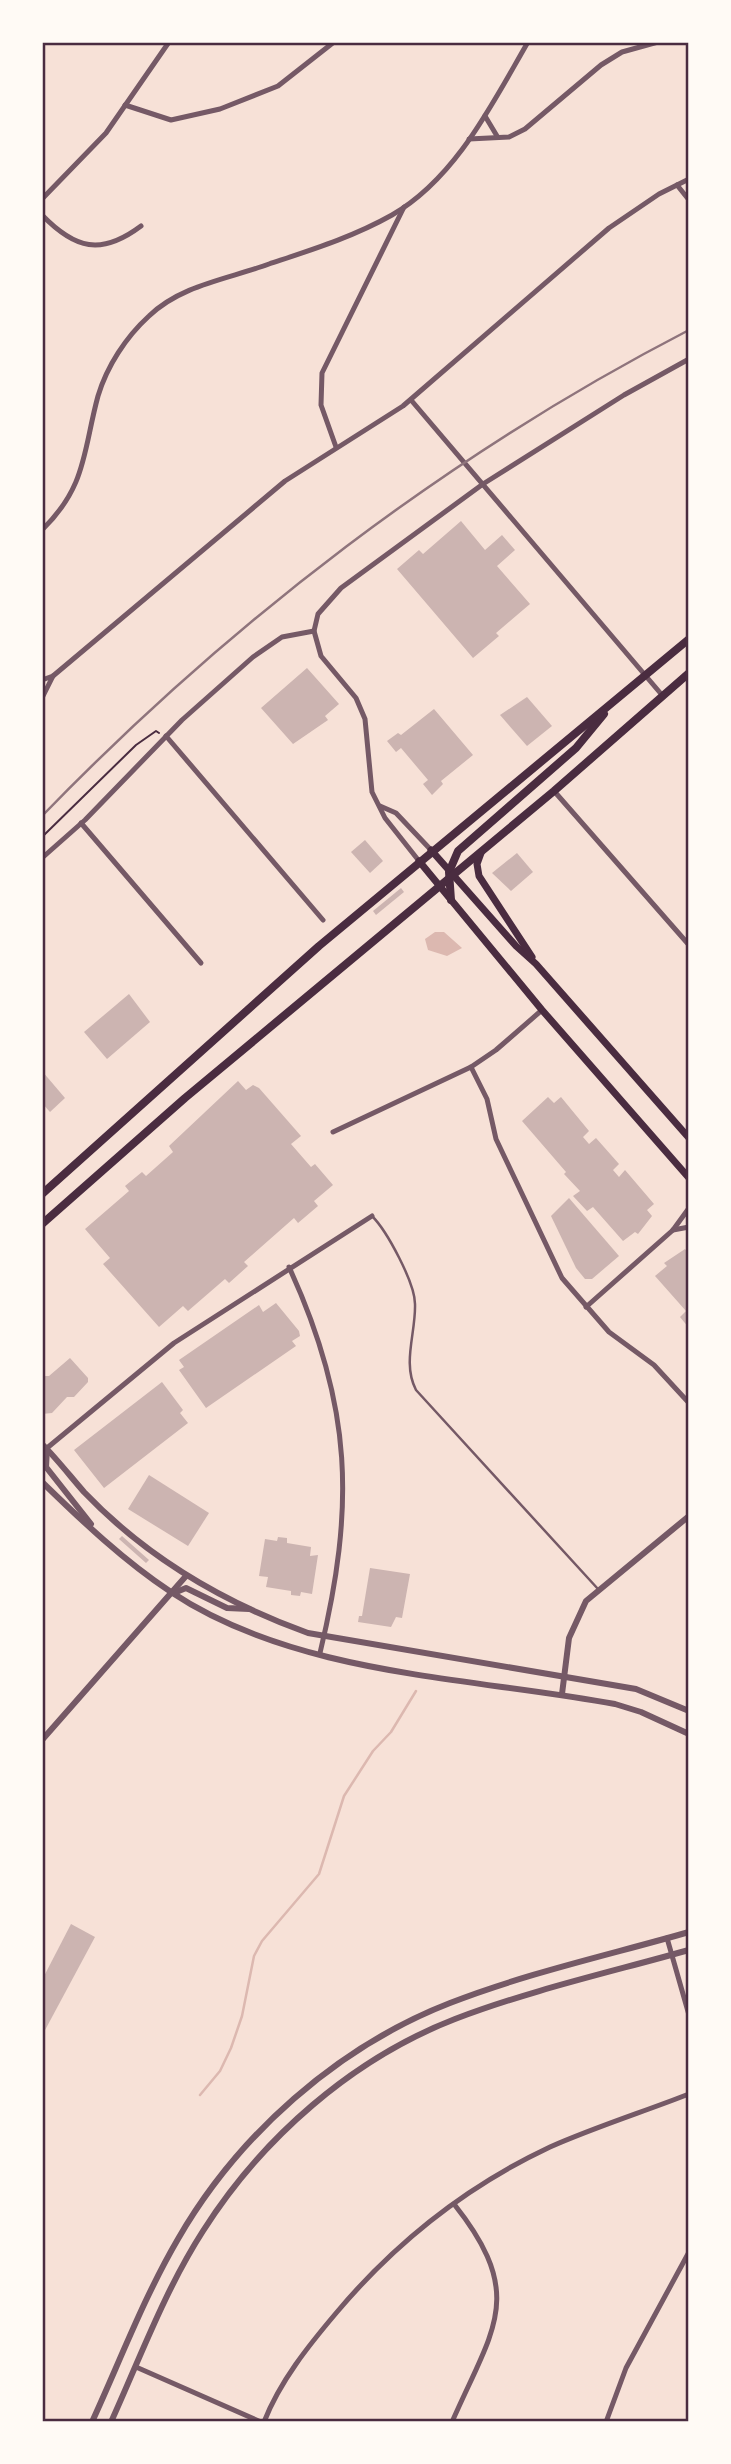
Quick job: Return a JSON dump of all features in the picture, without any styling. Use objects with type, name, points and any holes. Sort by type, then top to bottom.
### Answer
[{"type":"main road","points":[[42,1194],[262,995],[431,850],[689,639]]},
{"type":"main road","points":[[42,1224],[185,1098],[554,791],[689,673]]},
{"type":"main road","points":[[451,900],[450,876],[464,844],[576,748],[608,707]]},
{"type":"main road","points":[[431,850],[450,876],[536,964],[689,1138]]},
{"type":"main road","points":[[481,852],[477,864],[479,876],[536,964]]},
{"type":"main road","points":[[419,861],[542,1010],[689,1178]]},
{"type":"street","points":[[42,199],[98,143],[169,42]]},
{"type":"street","points":[[125,106],[171,120],[220,109],[278,86],[334,42]]},
{"type":"street","points":[[42,530],[66,501],[81,475],[98,397],[108,372],[125,342],[148,317],[182,293],[352,236],[404,206],[438,177],[468,139],[485,116],[527,42]]},
{"type":"street","points":[[468,139],[509,137],[525,130],[573,87],[622,52],[658,42]]},
{"type":"street","points":[[485,116],[497,136]]},
{"type":"street","points":[[42,680],[53,676],[249,509],[336,447],[411,400],[609,228],[689,179]]},
{"type":"street","points":[[677,185],[689,200]]},
{"type":"street","points":[[336,447],[321,405],[322,373],[404,206]]},
{"type":"street","points":[[42,215],[67,238],[92,246],[121,239],[141,226]]},
{"type":"street","points":[[419,861],[390,825],[370,785],[362,709],[321,656],[314,631],[318,614],[341,588],[483,484],[624,395],[689,359]]},
{"type":"street","points":[[411,400],[662,695]]},
{"type":"street","points":[[42,858],[81,823],[166,736],[271,643],[291,634],[314,631]]},
{"type":"street","points":[[42,698],[53,676]]},
{"type":"street","points":[[166,736],[323,920]]},
{"type":"street","points":[[554,791],[689,945]]},
{"type":"street","points":[[380,806],[396,813],[431,850]]},
{"type":"street","points":[[81,823],[201,963]]},
{"type":"street","points":[[332,1132],[471,1067],[542,1010]]},
{"type":"street","points":[[471,1067],[487,1099],[496,1139],[557,1270],[610,1332],[654,1365],[689,1403]]},
{"type":"street","points":[[586,1307],[673,1230],[689,1208]]},
{"type":"street","points":[[44,1447],[174,1343],[372,1216]]},
{"type":"street","points":[[673,1230],[689,1227]]},
{"type":"street","points":[[289,1267],[307,1307],[328,1369],[342,1452],[341,1556],[320,1653]]},
{"type":"street","points":[[44,1447],[46,1467],[101,1536]]},
{"type":"street","points":[[44,1447],[104,1511],[186,1576],[249,1609],[297,1629],[324,1636],[636,1689],[689,1711]]},
{"type":"street","points":[[42,1482],[101,1536],[173,1593],[238,1628],[287,1646],[383,1667],[562,1694],[638,1711],[689,1734]]},
{"type":"street","points":[[562,1694],[569,1638],[574,1622],[597,1589],[689,1516]]},
{"type":"street","points":[[42,1740],[186,1576]]},
{"type":"street","points":[[173,1593],[186,1588],[227,1608],[249,1609]]},
{"type":"street","points":[[92,2422],[161,2269],[204,2199],[246,2146],[322,2076],[398,2027],[447,2004],[494,1987],[689,1932]]},
{"type":"street","points":[[667,1938],[689,2015]]},
{"type":"street","points":[[111,2422],[178,2276],[217,2209],[267,2149],[332,2089],[397,2047],[452,2020],[500,2003],[689,1950]]},
{"type":"street","points":[[121,2360],[263,2422],[304,2353],[355,2291],[413,2233],[510,2167],[553,2146],[689,2094]]},
{"type":"street","points":[[452,2422],[493,2331],[498,2305],[498,2286],[489,2255],[454,2203]]},
{"type":"street","points":[[606,2422],[635,2350],[689,2252]]},
{"type":"lane","points":[[372,1216],[385,1232],[413,1292],[415,1306],[409,1373],[416,1390],[597,1589]]},
{"type":"path","points":[[42,837],[136,745],[156,731],[166,736]]},
{"type":"shaded area","points":[[435,932],[444,932],[462,948],[447,956],[428,950],[425,939]]},
{"type":"building","points":[[461,521],[485,550],[502,535],[515,550],[497,566],[530,604],[496,633],[499,636],[473,658],[397,569],[419,550],[423,554]]},
{"type":"building","points":[[307,668],[339,704],[325,716],[328,720],[293,744],[261,708]]},
{"type":"building","points":[[527,697],[552,726],[527,746],[500,715]]},
{"type":"building","points":[[434,709],[473,755],[441,781],[443,784],[432,795],[423,784],[428,780],[401,748],[396,752],[387,741],[398,733],[401,735]]},
{"type":"building","points":[[365,840],[383,861],[370,873],[351,852]]},
{"type":"building","points":[[517,853],[533,872],[511,891],[492,873]]},
{"type":"building","points":[[401,888],[404,892],[376,915],[373,911]]},
{"type":"building","points":[[129,994],[150,1022],[107,1059],[84,1032]]},
{"type":"building","points":[[42,1071],[65,1098],[50,1112],[42,1103]]},
{"type":"building","points":[[238,1081],[246,1090],[253,1085],[259,1088],[301,1136],[291,1144],[311,1167],[315,1164],[333,1185],[314,1201],[318,1206],[298,1223],[294,1218],[244,1262],[248,1266],[229,1283],[225,1279],[188,1311],[183,1306],[159,1327],[103,1264],[110,1258],[85,1229],[129,1191],[125,1186],[142,1172],[146,1176],[173,1152],[169,1146]]},
{"type":"building","points":[[548,1097],[554,1103],[561,1097],[589,1131],[583,1137],[589,1144],[596,1138],[619,1164],[613,1170],[619,1177],[625,1170],[654,1204],[647,1210],[652,1216],[638,1234],[635,1232],[623,1241],[593,1207],[587,1211],[573,1196],[580,1191],[522,1121]]},
{"type":"building","points":[[569,1198],[619,1256],[592,1279],[585,1279],[576,1268],[551,1216]]},
{"type":"building","points":[[685,1249],[689,1254],[689,1328],[680,1317],[686,1311],[655,1276],[667,1266],[664,1263]]},
{"type":"building","points":[[276,1303],[299,1331],[300,1336],[292,1341],[296,1346],[206,1408],[179,1370],[184,1367],[179,1360],[259,1305],[263,1312]]},
{"type":"building","points":[[70,1358],[88,1378],[88,1382],[74,1397],[67,1397],[52,1413],[42,1414],[42,1376],[49,1376]]},
{"type":"building","points":[[162,1382],[183,1410],[180,1413],[188,1423],[104,1488],[74,1450]]},
{"type":"building","points":[[149,1475],[209,1513],[188,1546],[128,1509]]},
{"type":"building","points":[[122,1536],[149,1560],[146,1563],[119,1539]]},
{"type":"building","points":[[278,1537],[287,1538],[287,1543],[311,1547],[310,1556],[318,1555],[312,1594],[301,1592],[300,1596],[291,1595],[291,1591],[266,1587],[268,1577],[259,1576],[265,1539],[277,1541]]},
{"type":"building","points":[[370,1568],[410,1574],[402,1618],[396,1617],[391,1627],[358,1622],[359,1616],[362,1616]]},
{"type":"building","points":[[71,1924],[95,1937],[44,2032],[42,1980]]},
{"type":"waterway","points":[[200,2095],[220,2071],[231,2048],[242,2016],[254,1956],[262,1941],[319,1874],[344,1796],[373,1751],[391,1732],[416,1691]]},
{"type":"railway","points":[[42,816],[189,676],[266,610],[346,547],[428,487],[513,431],[689,330]]}]
